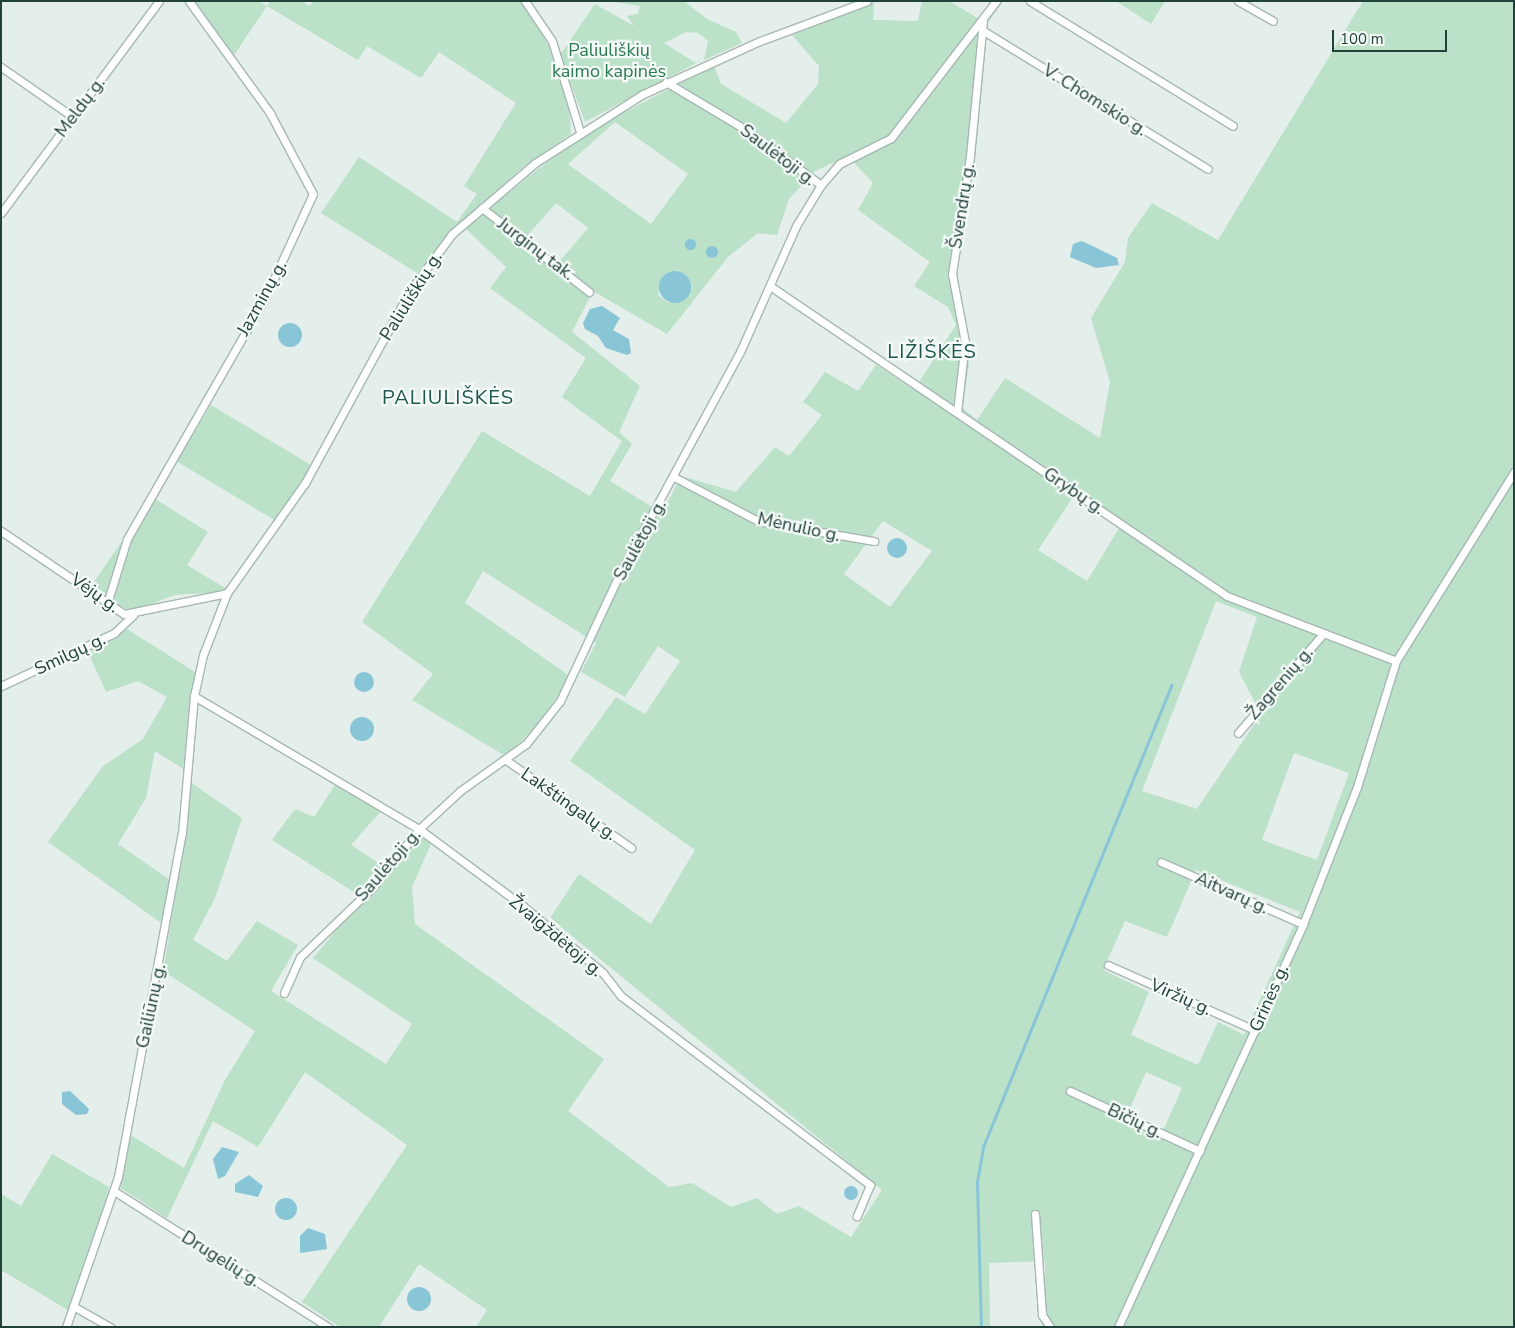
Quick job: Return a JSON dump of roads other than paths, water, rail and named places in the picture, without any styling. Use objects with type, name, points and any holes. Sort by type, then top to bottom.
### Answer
[{"type":"street","name":"Meldų g.","points":[[1,213],[159,1]]},
{"type":"street","name":"Jazminų g.","points":[[107,604],[127,539],[266,296],[313,194],[270,113],[189,1]]},
{"type":"street","points":[[525,1],[552,42],[580,132]]},
{"type":"street","name":"Paliuliškių g.","points":[[197,677],[227,593],[304,483],[425,268],[452,234],[482,208],[580,132],[666,82],[760,41],[867,1]]},
{"type":"street","name":"Švendrų g.","points":[[957,412],[965,352],[952,274],[970,156],[983,20],[996,1]]},
{"type":"street","points":[[1030,1],[1233,126]]},
{"type":"street","points":[[1238,1],[1273,21]]},
{"type":"street","points":[[821,185],[839,164],[890,138],[983,20]]},
{"type":"street","name":"V. Chomskio g.","points":[[982,30],[1208,169]]},
{"type":"street","points":[[1,67],[72,117]]},
{"type":"street","name":"Saulėtoji g.","points":[[284,993],[300,957],[372,888],[419,829],[460,791],[506,760],[538,730],[560,701],[621,571],[674,477],[770,286],[796,226],[821,185],[748,131],[666,82]]},
{"type":"street","name":"Jurginų tak.","points":[[482,208],[589,292]]},
{"type":"street","name":"Grybų g.","points":[[770,286],[1227,596],[1396,661]]},
{"type":"street","name":"Grinės g.","points":[[1118,1327],[1303,924],[1357,787],[1396,661],[1514,472]]},
{"type":"street","name":"Mėnulio g.","points":[[674,477],[758,521],[874,541]]},
{"type":"street","name":"Vėjų g.","points":[[1,531],[107,604],[133,615],[173,601],[227,593]]},
{"type":"street","name":"Smilgų g.","points":[[1,686],[114,633],[133,615]]},
{"type":"street","name":"Žagrenių g.","points":[[1238,733],[1323,634]]},
{"type":"street","name":"Gailiūnų g.","points":[[66,1327],[114,1191],[181,841],[197,677]]},
{"type":"street","name":"Žvaigždėtoji g.","points":[[194,696],[419,829],[523,906],[603,972],[621,996],[870,1185],[857,1216]]},
{"type":"street","name":"Lakštingalų g.","points":[[506,760],[631,848]]},
{"type":"street","name":"Aitvarų g.","points":[[1161,862],[1303,924]]},
{"type":"street","name":"Viržių g.","points":[[1108,964],[1255,1030]]},
{"type":"street","name":"Bičių g.","points":[[1070,1091],[1200,1150]]},
{"type":"street","name":"Drugelių g.","points":[[114,1191],[328,1327]]},
{"type":"street","points":[[1035,1214],[1042,1315],[1050,1327]]},
{"type":"street","points":[[73,1306],[110,1327]]},
{"type":"water","points":[[690,238],[696,244],[690,250],[684,244]]},
{"type":"water","points":[[1082,241],[1117,258],[1119,265],[1096,268],[1070,257],[1073,244]]},
{"type":"water","points":[[710,246],[714,246],[718,252],[714,258],[710,258],[706,254],[706,250]]},
{"type":"water","points":[[675,271],[681,272],[686,276],[690,281],[690,293],[686,298],[681,302],[675,303],[669,302],[664,298],[660,293],[659,287],[660,281],[664,276],[669,272]]},
{"type":"water","points":[[602,306],[620,318],[613,330],[629,339],[631,353],[627,355],[606,348],[598,336],[585,329],[583,323],[590,309]]},
{"type":"water","points":[[290,323],[299,326],[302,335],[299,344],[290,347],[281,344],[278,335],[281,326]]},
{"type":"water","points":[[897,538],[904,541],[907,548],[904,555],[897,558],[890,555],[887,548],[890,541]]},
{"type":"water","points":[[364,672],[371,675],[374,682],[371,689],[364,692],[357,689],[354,682],[357,675]]},
{"type":"water","points":[[362,717],[370,721],[374,729],[370,737],[362,741],[354,737],[350,729],[354,721]]},
{"type":"water","points":[[70,1091],[89,1109],[87,1114],[76,1115],[62,1104],[62,1092]]},
{"type":"water","points":[[222,1147],[239,1152],[225,1176],[218,1179],[213,1159]]},
{"type":"water","points":[[249,1175],[263,1186],[258,1197],[235,1192],[235,1184]]},
{"type":"water","points":[[848,1186],[854,1186],[858,1193],[854,1200],[848,1200],[844,1196],[844,1190]]},
{"type":"water","points":[[286,1198],[294,1201],[297,1209],[294,1217],[286,1220],[278,1217],[275,1209],[278,1201]]},
{"type":"water","points":[[308,1228],[325,1234],[327,1249],[300,1253],[300,1236]]},
{"type":"water","points":[[419,1287],[428,1290],[431,1299],[428,1308],[419,1311],[410,1308],[407,1299],[410,1290]]},
{"type":"waterway","points":[[981,1327],[977,1182],[983,1147],[1172,685]]},
{"type":"district","name":"LIŽIŠKĖS","points":[[932,351]]},
{"type":"district","name":"PALIULIŠKĖS","points":[[448,397]]},
{"type":"park label","name":"Paliuliškių kaimo kapinės","points":[[609,61]]}]
